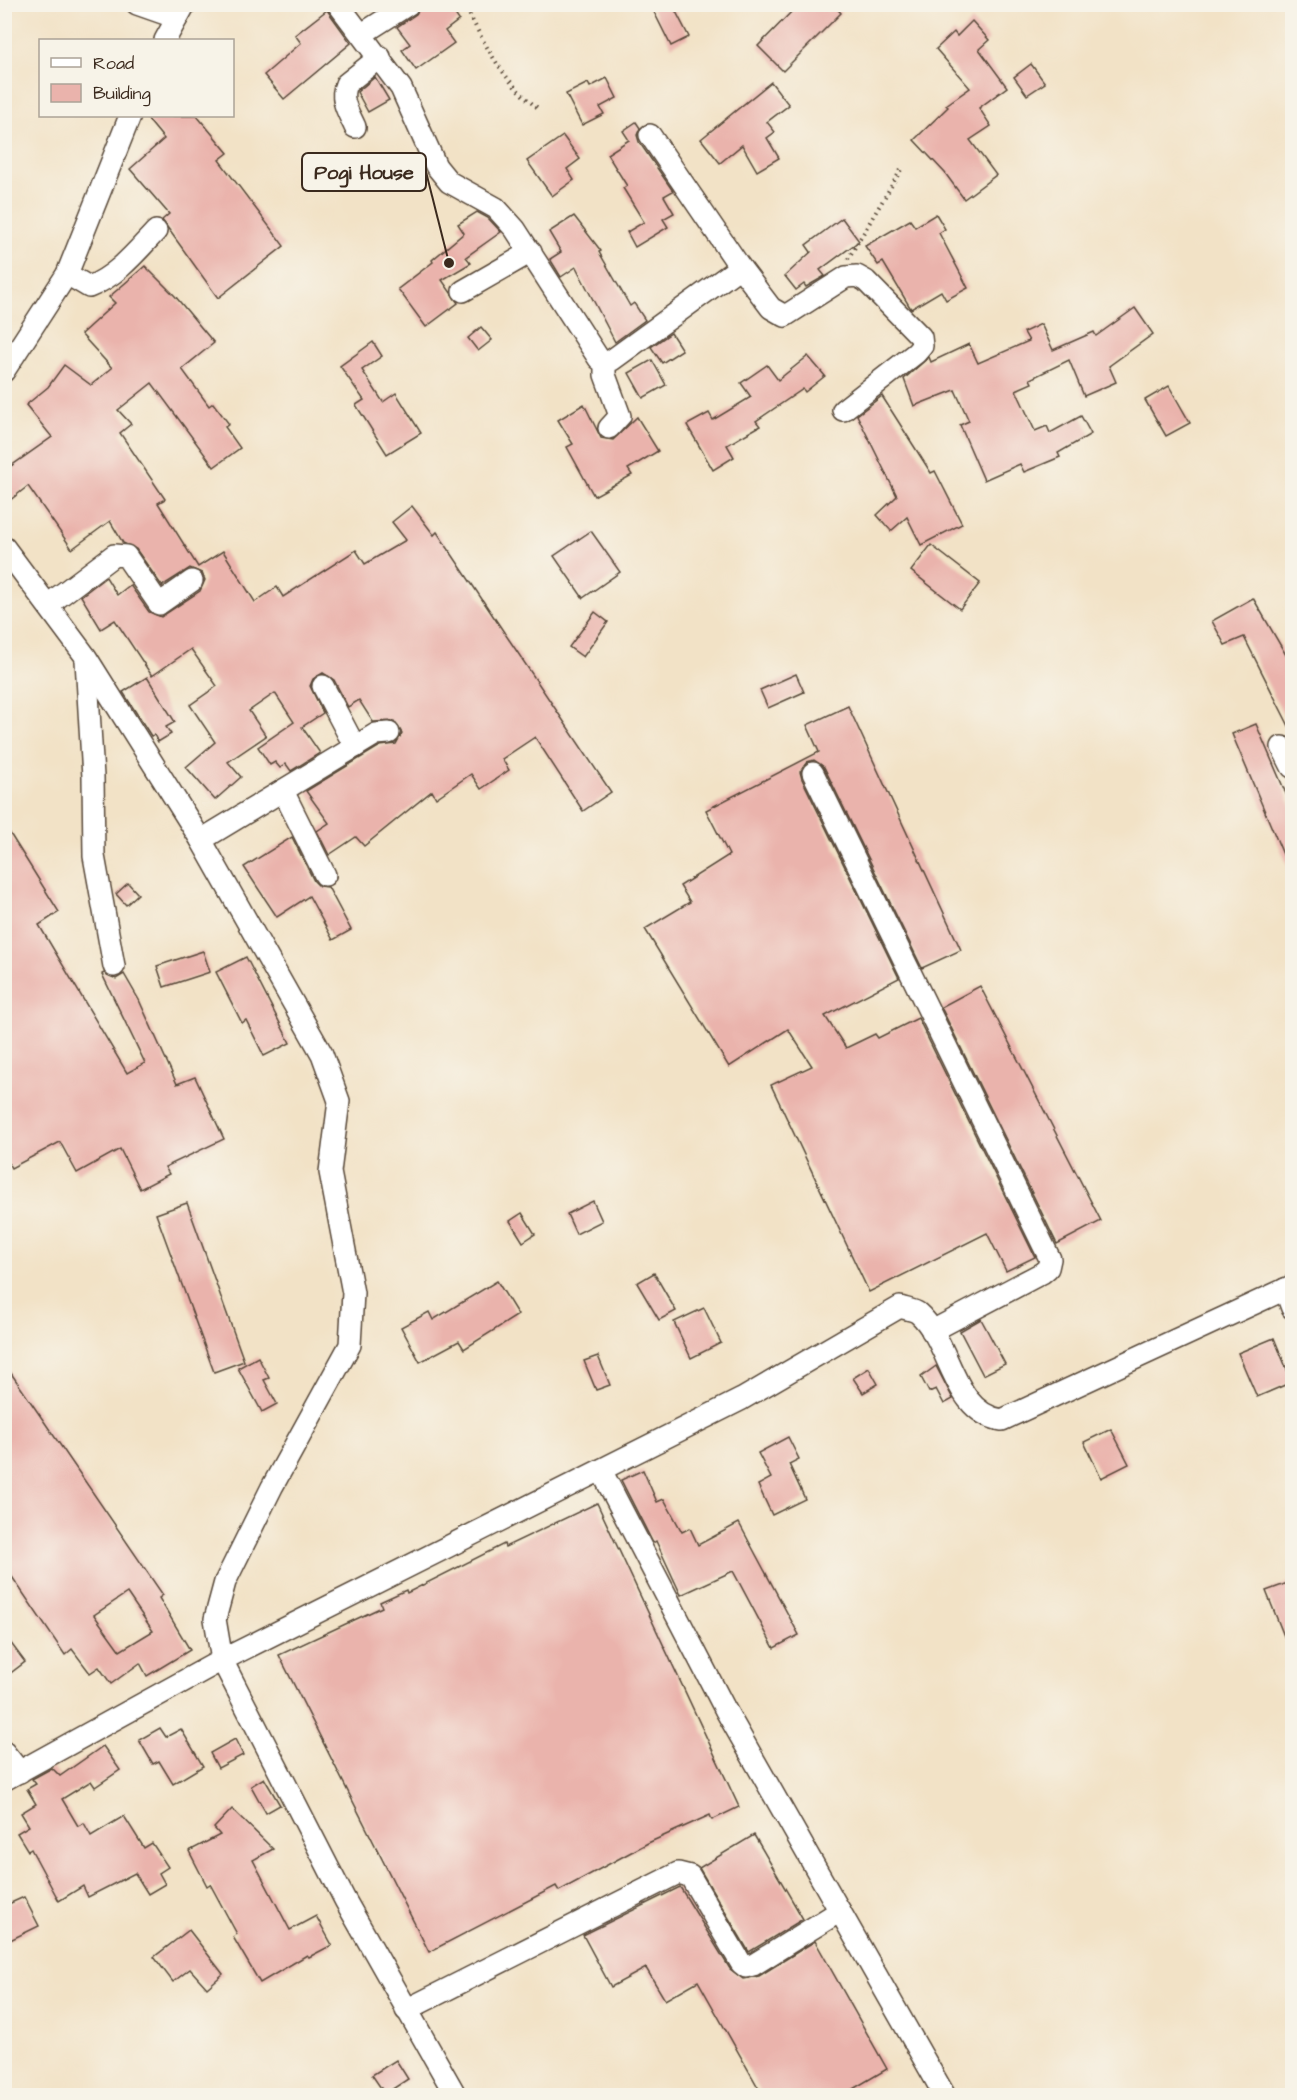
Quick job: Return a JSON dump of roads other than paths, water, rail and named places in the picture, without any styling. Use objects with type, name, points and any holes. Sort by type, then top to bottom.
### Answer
[{"type":"street","points":[[137,4],[181,11],[166,39]]},
{"type":"street","points":[[338,4],[380,57],[401,88],[442,175],[449,182],[496,208],[515,229],[598,359],[605,362],[612,360],[740,267]]},
{"type":"street","points":[[362,34],[409,4]]},
{"type":"street","points":[[355,127],[344,104],[346,84],[380,57]]},
{"type":"street","points":[[4,371],[67,274],[130,117]]},
{"type":"street","points":[[650,135],[740,267],[771,308],[785,316],[846,277],[856,276],[866,281],[921,337],[922,346],[916,353],[843,410]]},
{"type":"street","points":[[67,274],[89,287],[101,282],[114,274],[156,231]]},
{"type":"street","points":[[463,291],[531,252]]},
{"type":"street","points":[[605,362],[604,375],[620,416],[609,428]]},
{"type":"street","points":[[4,547],[49,604],[86,657],[201,840],[322,1054],[339,1101],[330,1173],[353,1293],[350,1345],[272,1487],[225,1581],[215,1619],[222,1660],[345,1900],[456,2096]]},
{"type":"street","points":[[49,604],[114,555],[126,556],[159,604],[192,581]]},
{"type":"street","points":[[86,657],[93,777],[94,856],[114,966]]},
{"type":"street","points":[[322,686],[356,747]]},
{"type":"street","points":[[201,840],[376,734],[389,733]]},
{"type":"street","points":[[1282,747],[1293,767]]},
{"type":"street","points":[[813,772],[1050,1259],[1048,1268],[1042,1273],[932,1331]]},
{"type":"street","points":[[283,791],[325,875]]},
{"type":"street","points":[[4,1752],[12,1776],[222,1660],[742,1399],[900,1307],[917,1312],[932,1331],[970,1402],[987,1418],[1002,1420],[1290,1294]]},
{"type":"street","points":[[601,1470],[726,1709],[945,2096]]},
{"type":"street","points":[[406,2010],[678,1873],[690,1876],[741,1964],[746,1967],[753,1965],[840,1911]]},
{"type":"place","name":"Pogi House","points":[[449,263]]}]
